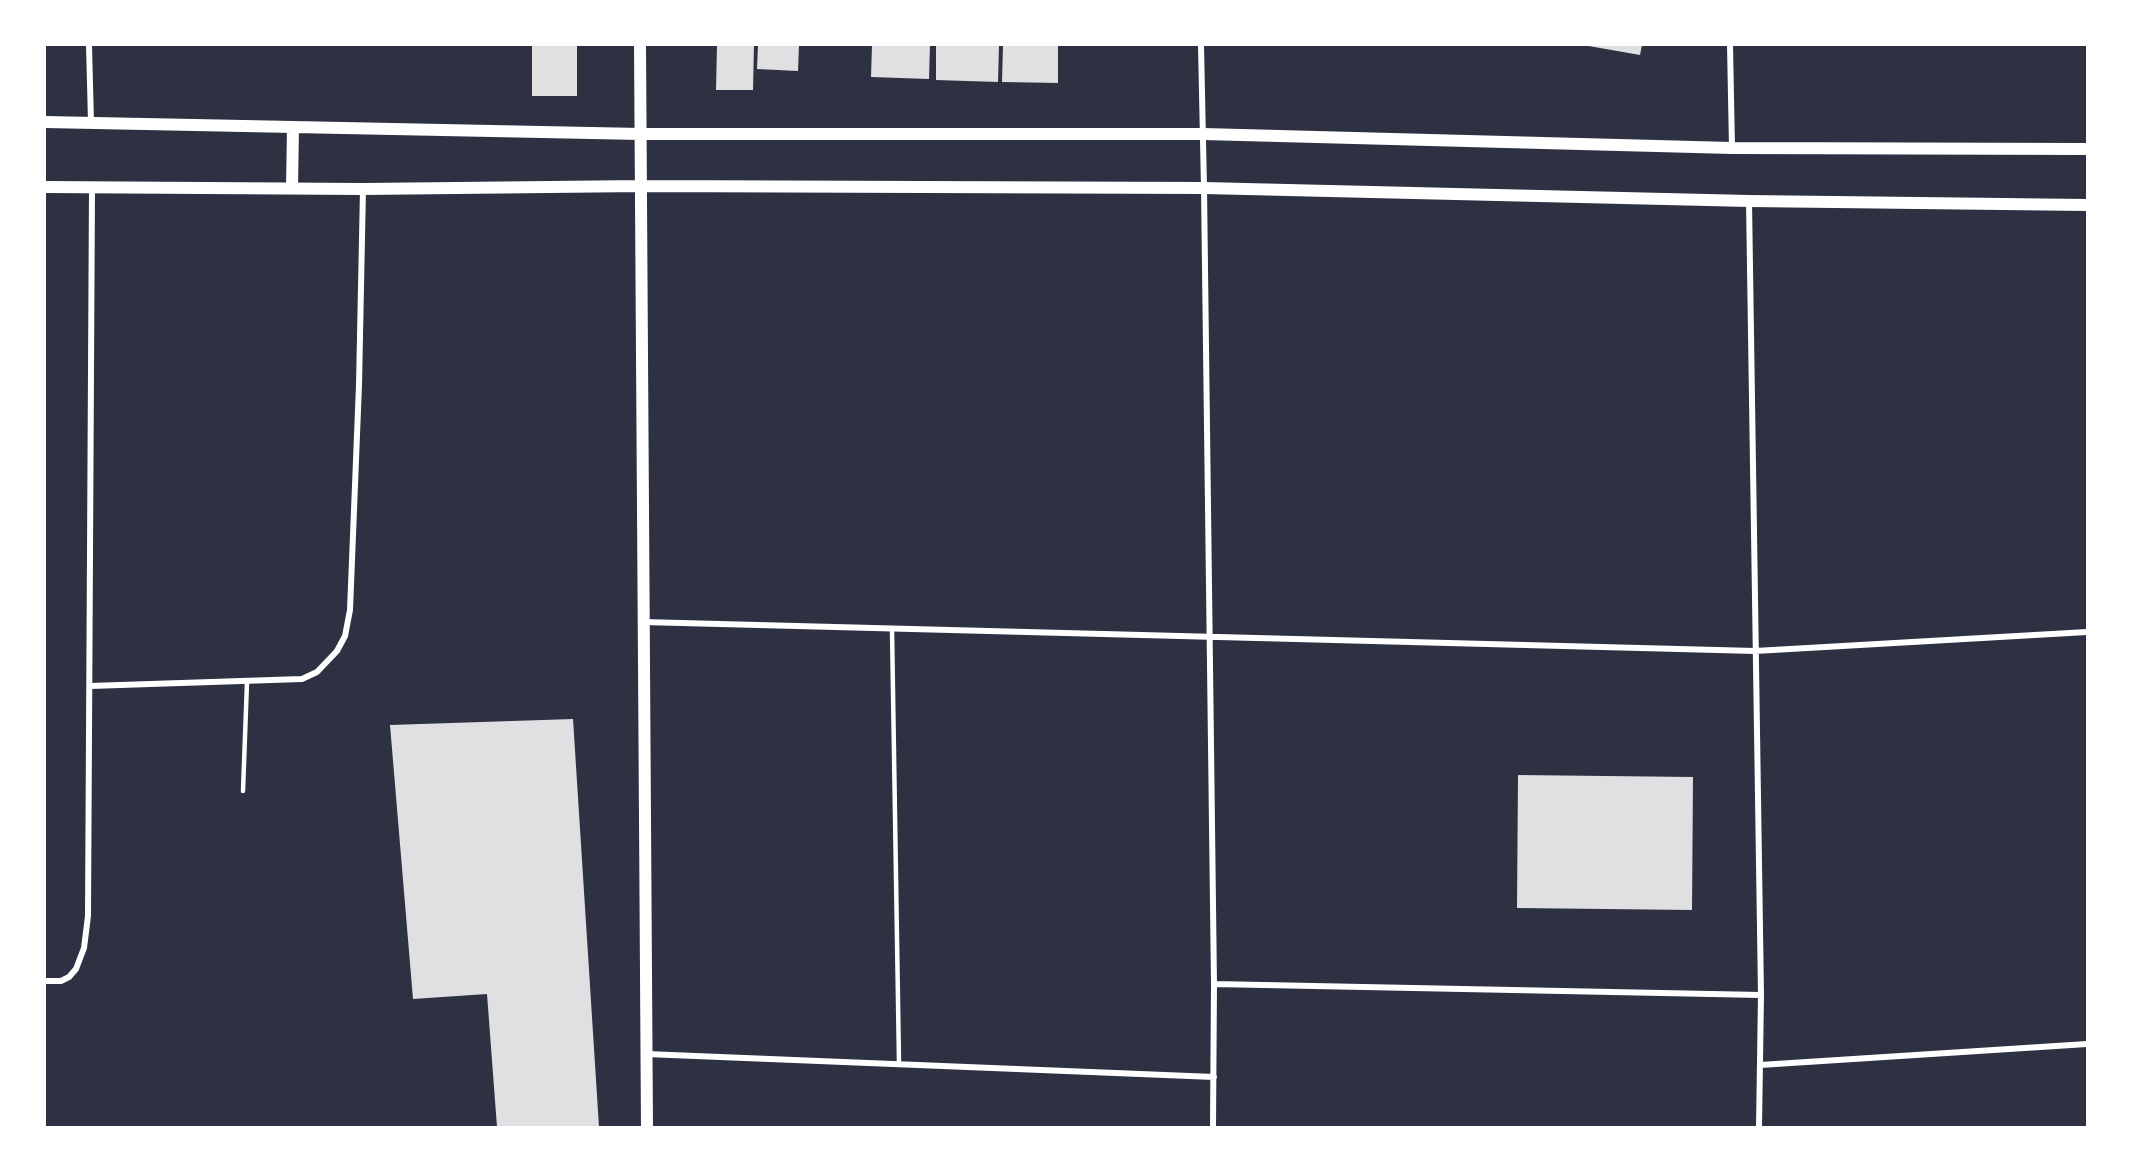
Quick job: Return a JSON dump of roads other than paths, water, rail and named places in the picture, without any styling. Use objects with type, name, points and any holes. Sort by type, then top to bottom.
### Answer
[{"type":"main road","points":[[640,45],[647,1127]]},
{"type":"main road","points":[[45,122],[641,134],[1203,134],[1732,148],[2087,149]]},
{"type":"main road","points":[[292,188],[293,127]]},
{"type":"main road","points":[[45,187],[1204,188],[1749,201],[2087,205]]},
{"type":"street","points":[[89,45],[91,123]]},
{"type":"street","points":[[1201,45],[1214,1127]]},
{"type":"street","points":[[1730,45],[1732,148]]},
{"type":"street","points":[[45,981],[61,981],[69,977],[76,969],[81,957],[88,916],[92,187]]},
{"type":"street","points":[[90,686],[302,680],[317,672],[337,651],[345,636],[350,610],[359,385],[363,189]]},
{"type":"street","points":[[1749,201],[1761,995],[1759,1127]]},
{"type":"street","points":[[643,622],[1755,651],[2087,632]]},
{"type":"street","points":[[1214,984],[1761,995]]},
{"type":"street","points":[[1760,1065],[2087,1044]]},
{"type":"street","points":[[646,1054],[1214,1077]]},
{"type":"lane","points":[[892,629],[899,1063]]},
{"type":"lane","points":[[243,791],[247,682]]}]
